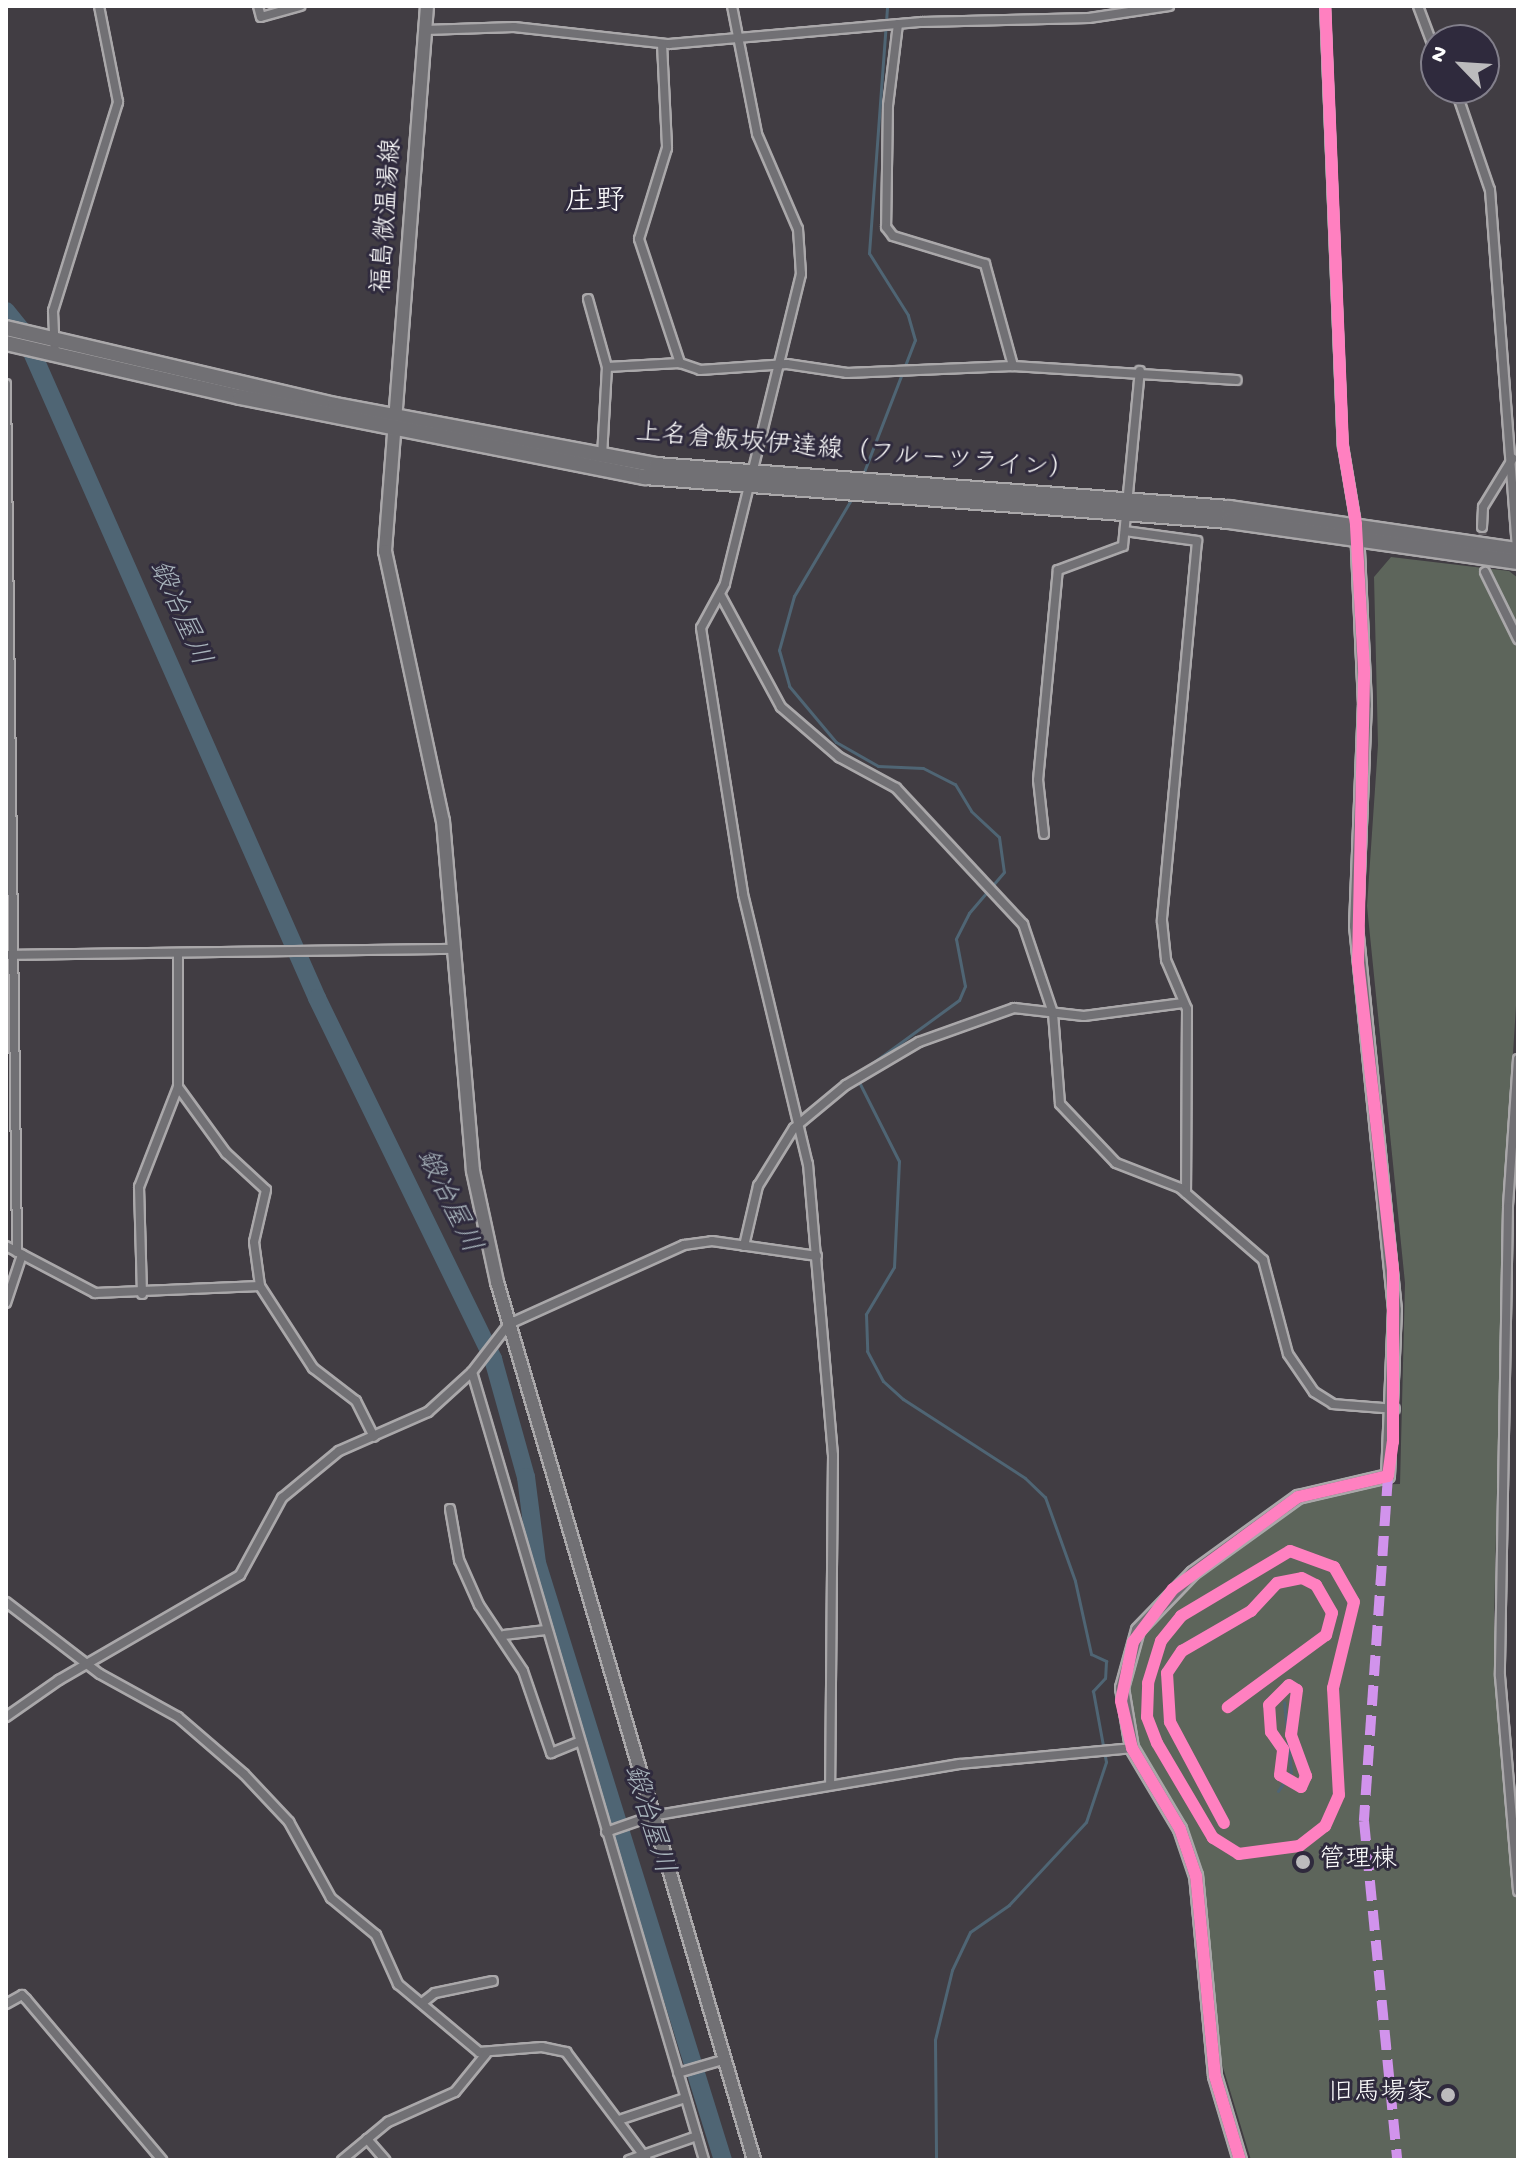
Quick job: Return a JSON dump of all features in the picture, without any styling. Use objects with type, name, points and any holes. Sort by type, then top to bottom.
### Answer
[{"type":"main road","name":"上名倉飯坂伊達線（フルーツライン）","points":[[6,338],[645,477],[750,479],[1127,507],[1357,531],[1518,555]]},
{"type":"main road","name":"上名倉飯坂伊達線（フルーツライン）","points":[[394,422],[750,479]]},
{"type":"main road","name":"上名倉飯坂伊達線（フルーツライン）","points":[[1127,507],[1162,516],[1357,531]]},
{"type":"street","points":[[52,347],[53,311],[118,102],[99,6]]},
{"type":"street","points":[[258,6],[261,17],[300,6]]},
{"type":"street","name":"福島微温湯線","points":[[427,6],[385,517],[388,588],[438,788],[473,1171],[509,1324],[646,1818],[717,2061],[754,2160]]},
{"type":"street","points":[[732,6],[757,134],[792,207],[801,245],[780,366],[721,596],[701,628],[743,894],[802,1121],[817,1256],[833,1455],[830,1785]]},
{"type":"street","points":[[1063,6],[1064,18]]},
{"type":"street","points":[[425,30],[505,26],[662,44],[898,24],[1064,18],[1169,6]]},
{"type":"street","points":[[1240,2160],[1215,2076],[1196,1876],[1180,1829],[1132,1748],[1122,1708],[1123,1674],[1138,1630],[1155,1606],[1275,1509],[1316,1489],[1388,1476],[1395,1409],[1390,1231],[1358,964],[1365,693],[1357,531],[1342,433],[1325,6]]},
{"type":"street","points":[[898,24],[888,105],[886,227],[893,236],[985,264],[1013,366]]},
{"type":"street","points":[[662,44],[667,148],[639,239],[680,363]]},
{"type":"street","points":[[1460,104],[1490,190],[1514,458],[1518,555]]},
{"type":"street","points":[[588,299],[607,367],[602,456]]},
{"type":"street","points":[[607,367],[680,363],[700,370],[780,366],[847,373],[1013,366],[1140,371],[1237,380]]},
{"type":"street","points":[[1044,834],[1038,780],[1058,570],[1065,563],[1119,551],[1125,531],[1140,371]]},
{"type":"street","points":[[6,384],[10,955],[19,1254],[6,1303]]},
{"type":"street","points":[[1482,527],[1489,495],[1514,458]]},
{"type":"street","points":[[1159,535],[1162,516]]},
{"type":"street","points":[[1125,531],[1197,541],[1162,921],[1163,950],[1183,1003],[1189,1057],[1186,1193]]},
{"type":"street","points":[[1485,572],[1518,639]]},
{"type":"street","points":[[721,596],[781,707],[839,757],[896,788],[1017,916],[1034,947],[1053,1013],[1060,1104],[1116,1163],[1186,1193],[1263,1260],[1288,1354],[1314,1392],[1333,1404],[1395,1409]]},
{"type":"street","points":[[10,955],[454,949]]},
{"type":"street","points":[[142,1294],[140,1180],[178,1087],[178,953]]},
{"type":"street","points":[[744,1246],[758,1186],[802,1121],[854,1080],[945,1028],[1009,1009],[1084,1016],[1183,1003]]},
{"type":"street","points":[[1518,1059],[1508,1207],[1500,1676],[1518,1891]]},
{"type":"street","points":[[178,1087],[226,1153],[266,1190],[254,1242],[260,1286],[313,1368],[356,1401],[374,1437]]},
{"type":"street","points":[[6,1717],[87,1665],[240,1575],[282,1498],[339,1451],[428,1412],[472,1372],[497,1335],[509,1324],[684,1245],[744,1246],[817,1256]]},
{"type":"street","points":[[6,1246],[87,1291],[142,1294],[260,1286]]},
{"type":"street","points":[[472,1372],[546,1630],[682,2072],[685,2098],[704,2160]]},
{"type":"street","points":[[450,1509],[459,1560],[479,1605],[504,1635],[535,1699],[551,1753],[580,1741]]},
{"type":"street","points":[[6,1602],[87,1665],[178,1717],[244,1774],[289,1822],[331,1898],[376,1935],[394,1979],[486,2054]]},
{"type":"street","points":[[504,1635],[546,1630]]},
{"type":"street","points":[[609,1831],[646,1818],[960,1764],[1132,1748]]},
{"type":"street","points":[[422,2003],[435,1993],[493,1981]]},
{"type":"street","points":[[6,2004],[22,1995],[162,2160]]},
{"type":"street","points":[[342,2160],[388,2122],[455,2092],[486,2054],[542,2047],[566,2052],[646,2158]]},
{"type":"street","points":[[682,2072],[717,2061]]},
{"type":"street","points":[[619,2120],[685,2098]]},
{"type":"street","points":[[629,2160],[646,2158],[697,2136]]},
{"type":"street","points":[[367,2139],[385,2160]]},
{"type":"shaded area","points":[[1391,557],[1509,571],[1518,578],[1518,974],[1503,1213],[1494,1625],[1518,1914],[1518,2160],[1251,2160],[1222,2064],[1201,1868],[1139,1748],[1128,1676],[1142,1635],[1174,1594],[1300,1500],[1357,1485],[1400,1484],[1405,1283],[1367,906],[1378,745],[1374,577]]},
{"type":"waterway","points":[[862,477],[915,340],[908,315],[869,253],[887,6]]},
{"type":"waterway","name":"鍛冶屋川","points":[[6,311],[23,332],[317,998],[493,1359],[526,1477],[537,1563],[723,2160]]},
{"type":"waterway","points":[[852,498],[794,596],[779,650],[789,686],[836,742],[878,766],[923,768],[955,784],[971,811],[999,837],[1004,872],[969,913],[956,939],[965,986],[959,1000],[859,1073]]},
{"type":"waterway","points":[[858,1080],[899,1161],[894,1267],[866,1314],[867,1351],[883,1381],[903,1399],[1025,1478],[1045,1497],[1075,1581],[1091,1654],[1106,1661],[1105,1678],[1093,1691],[1106,1762],[1086,1822],[1009,1905],[970,1932],[952,1970],[935,2040],[936,2160]]},
{"type":"waterway","points":[[1278,1791],[1291,1772],[1284,1702]]},
{"type":"tunnel","points":[[1482,527],[1485,572]]},
{"type":"marked path","points":[[1388,1476],[1364,1821],[1397,2160]]},
{"type":"cycle path","points":[[1240,2160],[1215,2076],[1196,1876],[1180,1829],[1132,1748],[1121,1701],[1133,1642],[1173,1589],[1298,1497],[1388,1476],[1393,1442],[1393,1270],[1358,964],[1364,669],[1356,524],[1343,446],[1325,6]]},
{"type":"cycle path","points":[[1290,1551],[1334,1567],[1354,1602],[1333,1688],[1339,1795],[1325,1826],[1299,1846],[1239,1854],[1213,1838],[1157,1743],[1147,1717],[1148,1683],[1161,1641],[1181,1616],[1290,1551]]},
{"type":"cycle path","points":[[1224,1823],[1170,1722],[1167,1673],[1182,1651],[1251,1611],[1277,1583],[1302,1578],[1316,1585],[1332,1613],[1326,1635],[1228,1707]]},
{"type":"cycle path","points":[[1289,1685],[1297,1690],[1291,1735],[1306,1776],[1301,1787],[1280,1775],[1283,1749],[1271,1732],[1269,1705],[1289,1685]]},
{"type":"place","name":"管理棟","points":[[1303,1862]]},
{"type":"place","name":"旧馬場家","points":[[1448,2095]]},
{"type":"district","name":"庄野","points":[[595,204]]}]
